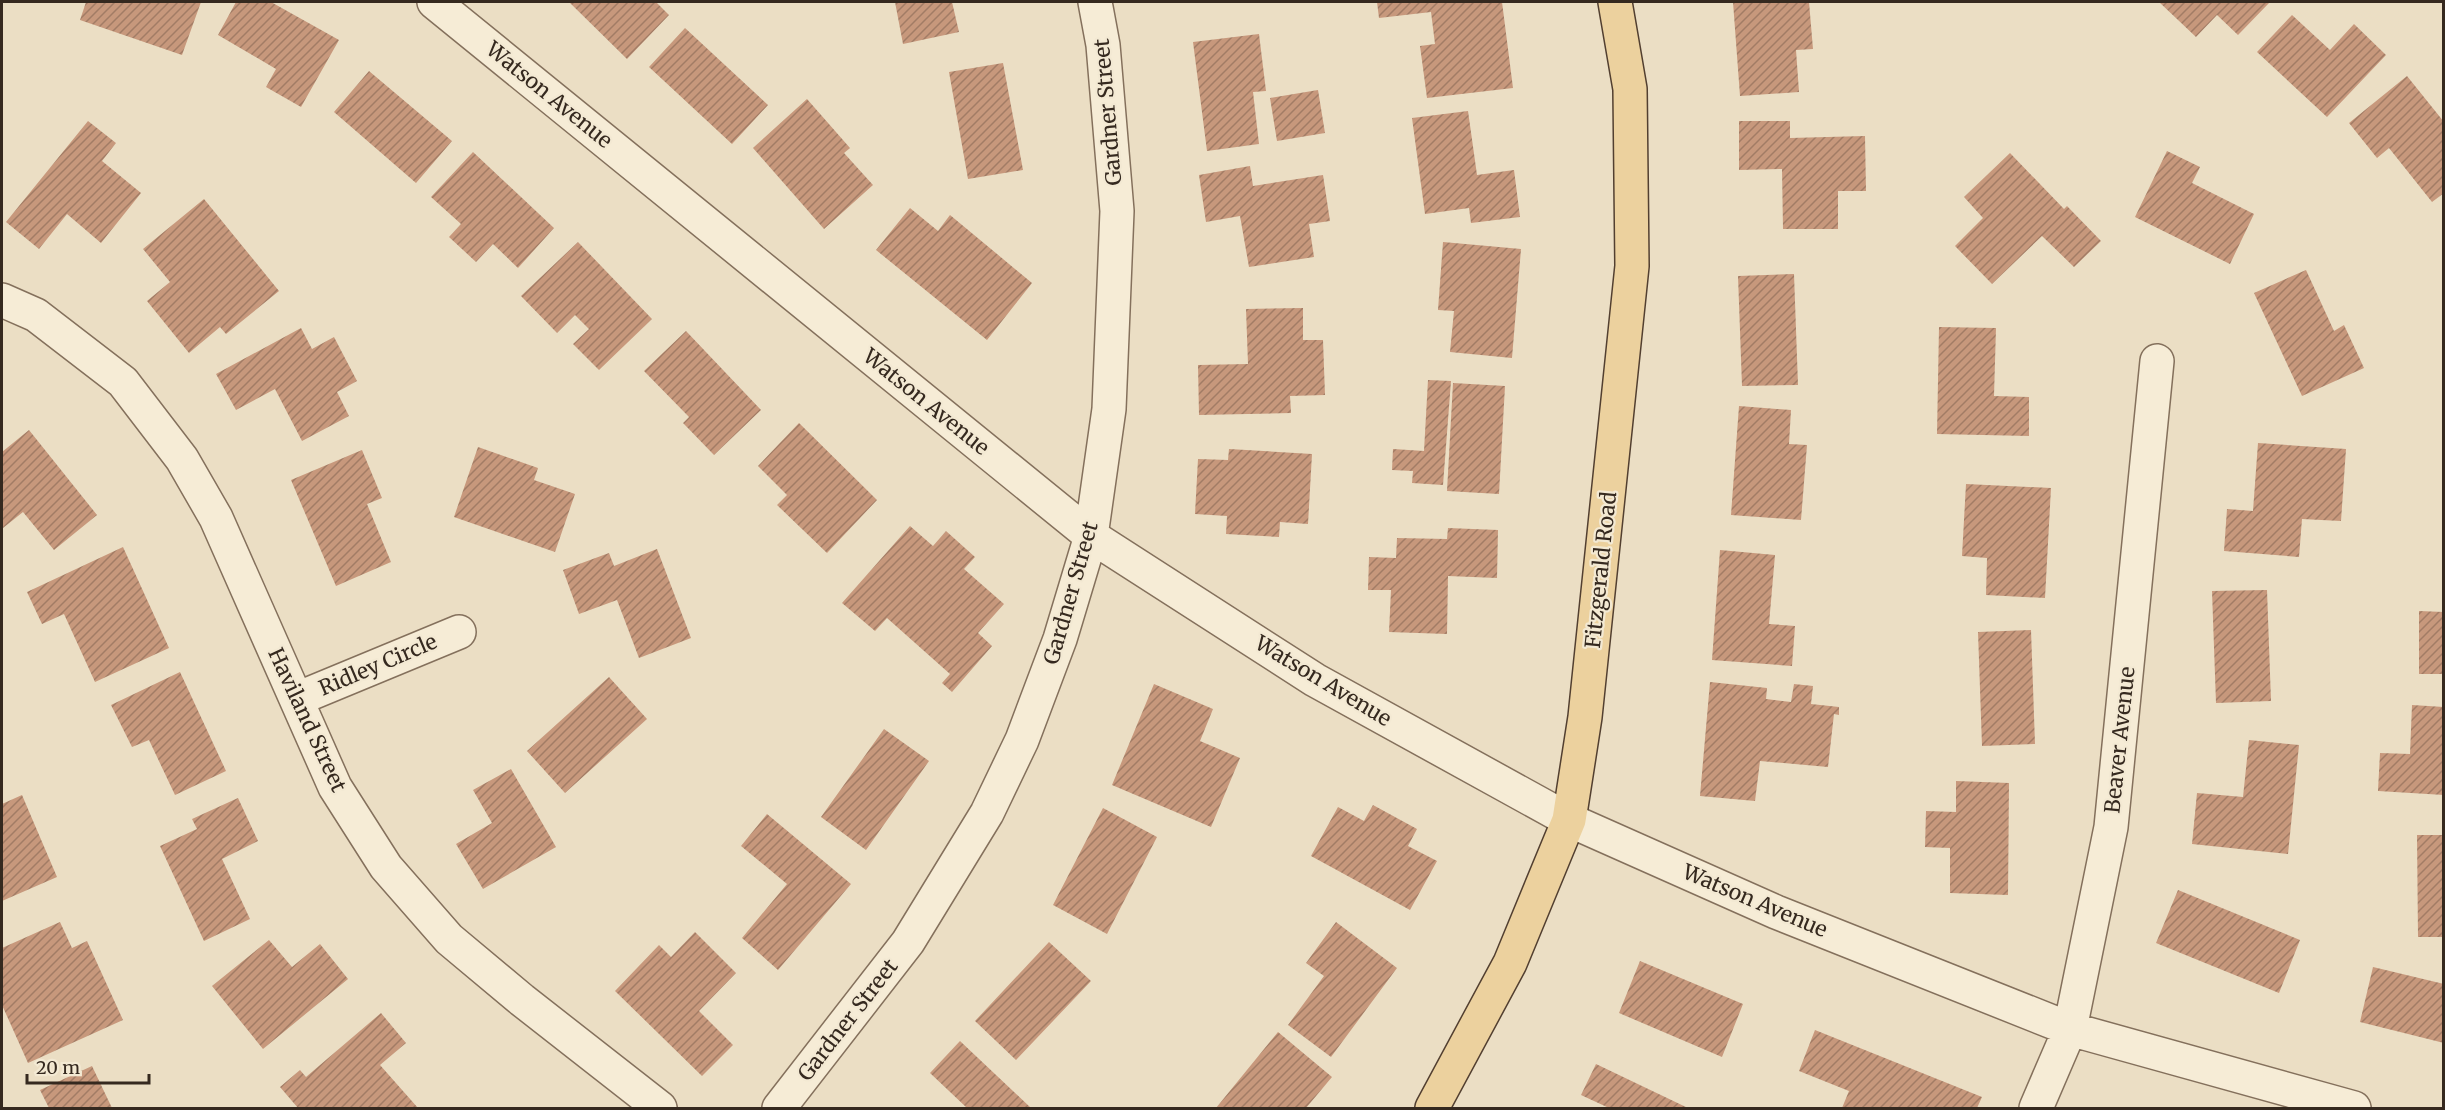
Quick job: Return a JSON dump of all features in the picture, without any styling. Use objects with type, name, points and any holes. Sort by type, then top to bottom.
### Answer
[{"type":"main road","name":"Fitzgerald Road","points":[[1432,1108],[1510,963],[1569,819],[1585,717],[1632,266],[1630,89],[1615,2]]},
{"type":"street","name":"Watson Avenue","points":[[434,2],[1091,536],[1315,680],[1569,819],[1776,912],[2070,1029],[2354,1108]]},
{"type":"street","name":"Gardner Street","points":[[779,1108],[908,942],[987,813],[1034,710],[1060,639],[1091,536],[1108,410],[1117,211],[1104,45],[1095,2]]},
{"type":"street","name":"Haviland Street","points":[[2,300],[36,315],[123,382],[182,459],[216,518],[335,787],[386,867],[449,939],[522,1000],[660,1108]]},
{"type":"street","name":"Beaver Avenue","points":[[2036,1108],[2070,1029],[2111,827],[2157,362]]},
{"type":"street","name":"Ridley Circle","points":[[297,699],[459,632]]},
{"type":"building","points":[[86,2],[201,2],[182,55],[80,20]]},
{"type":"building","points":[[236,2],[271,2],[339,40],[301,107],[266,87],[276,69],[218,35]]},
{"type":"building","points":[[569,2],[656,2],[669,15],[627,59]]},
{"type":"building","points":[[895,2],[952,2],[959,32],[903,44]]},
{"type":"building","points":[[1377,2],[1502,2],[1513,88],[1427,98],[1420,46],[1435,44],[1431,12],[1379,18]]},
{"type":"building","points":[[1733,2],[1809,2],[1813,49],[1796,50],[1799,92],[1740,96]]},
{"type":"building","points":[[2159,2],[2270,2],[2238,35],[2217,15],[2196,37]]},
{"type":"building","points":[[2292,15],[2330,50],[2354,24],[2386,55],[2327,117],[2257,52]]},
{"type":"building","points":[[685,28],[768,105],[732,144],[649,67]]},
{"type":"building","points":[[1259,34],[1266,91],[1253,92],[1259,144],[1207,151],[1193,42]]},
{"type":"building","points":[[1003,63],[1023,170],[968,179],[949,72]]},
{"type":"building","points":[[369,71],[452,141],[416,183],[334,112]]},
{"type":"building","points":[[2407,76],[2444,122],[2444,193],[2432,202],[2389,148],[2377,158],[2349,123]]},
{"type":"building","points":[[1318,90],[1325,133],[1277,141],[1270,98]]},
{"type":"building","points":[[807,99],[850,148],[844,153],[873,185],[824,229],[753,148]]},
{"type":"building","points":[[1468,111],[1477,175],[1514,170],[1520,217],[1471,223],[1469,208],[1425,214],[1412,118]]},
{"type":"building","points":[[88,121],[116,143],[102,161],[141,193],[101,243],[67,214],[39,249],[6,222]]},
{"type":"building","points":[[1739,121],[1790,121],[1790,138],[1865,136],[1866,191],[1838,191],[1838,229],[1783,229],[1782,169],[1739,170]]},
{"type":"building","points":[[2167,151],[2200,167],[2192,183],[2254,214],[2230,264],[2135,217]]},
{"type":"building","points":[[473,152],[554,228],[518,268],[493,244],[476,262],[449,237],[461,224],[431,197]]},
{"type":"building","points":[[2010,153],[2064,209],[2067,206],[2101,241],[2074,267],[2042,236],[1992,284],[1955,246],[1983,218],[1964,197]]},
{"type":"building","points":[[1250,166],[1253,186],[1323,175],[1330,221],[1309,224],[1314,257],[1249,267],[1240,216],[1206,222],[1199,175]]},
{"type":"building","points":[[204,199],[279,291],[226,334],[220,327],[189,353],[147,301],[170,282],[143,249]]},
{"type":"building","points":[[910,208],[938,231],[950,215],[1032,283],[987,340],[876,250]]},
{"type":"building","points":[[578,242],[652,319],[599,370],[573,344],[589,329],[575,315],[557,333],[521,296]]},
{"type":"building","points":[[1443,242],[1521,249],[1512,358],[1450,352],[1454,311],[1438,310]]},
{"type":"building","points":[[2306,270],[2334,331],[2344,325],[2364,368],[2302,396],[2254,293]]},
{"type":"building","points":[[1794,274],[1798,385],[1742,386],[1738,276]]},
{"type":"building","points":[[1303,308],[1303,340],[1323,340],[1325,395],[1290,396],[1291,413],[1199,415],[1198,365],[1248,364],[1246,309]]},
{"type":"building","points":[[1939,327],[1996,328],[1994,396],[2029,397],[2029,436],[1937,434]]},
{"type":"building","points":[[301,328],[312,349],[334,337],[357,381],[337,392],[349,416],[302,441],[275,389],[236,410],[216,374]]},
{"type":"building","points":[[686,331],[761,410],[714,455],[683,423],[689,417],[644,371]]},
{"type":"building","points":[[1428,380],[1451,381],[1443,485],[1412,483],[1413,471],[1392,470],[1393,449],[1424,451]]},
{"type":"building","points":[[1453,383],[1505,386],[1499,494],[1447,491]]},
{"type":"building","points":[[1739,406],[1791,410],[1789,444],[1807,445],[1801,520],[1731,515]]},
{"type":"building","points":[[799,423],[877,500],[827,553],[777,505],[787,495],[758,466]]},
{"type":"building","points":[[29,430],[97,515],[54,550],[23,512],[3,528],[2,526],[2,452]]},
{"type":"building","points":[[2258,443],[2346,449],[2341,521],[2302,519],[2299,557],[2224,551],[2227,509],[2253,511]]},
{"type":"building","points":[[478,447],[538,468],[534,480],[575,494],[555,552],[454,517]]},
{"type":"building","points":[[1229,449],[1312,454],[1308,524],[1280,522],[1279,537],[1226,534],[1227,516],[1195,514],[1198,459],[1228,460]]},
{"type":"building","points":[[362,450],[382,498],[367,504],[391,562],[336,586],[291,480]]},
{"type":"building","points":[[1966,484],[2051,488],[2045,598],[1986,595],[1987,558],[1962,556]]},
{"type":"building","points":[[910,526],[933,546],[946,531],[975,557],[964,569],[1004,604],[978,633],[992,646],[952,692],[942,683],[950,674],[887,618],[875,631],[842,603]]},
{"type":"building","points":[[1448,528],[1498,530],[1497,578],[1448,576],[1447,634],[1389,632],[1391,590],[1368,590],[1369,557],[1396,558],[1397,538],[1447,539]]},
{"type":"building","points":[[123,547],[169,648],[95,682],[64,614],[42,624],[27,592]]},
{"type":"building","points":[[657,549],[691,638],[639,658],[617,600],[579,614],[563,570],[609,553],[614,566]]},
{"type":"building","points":[[1720,550],[1775,555],[1769,624],[1795,626],[1792,666],[1712,660]]},
{"type":"building","points":[[2267,590],[2271,701],[2216,703],[2212,591]]},
{"type":"building","points":[[2419,611],[2444,612],[2444,674],[2419,674]]},
{"type":"building","points":[[2031,630],[2035,744],[1982,746],[1978,632]]},
{"type":"building","points":[[180,672],[226,771],[175,795],[149,740],[132,747],[111,705]]},
{"type":"building","points":[[609,677],[647,719],[565,793],[527,751]]},
{"type":"building","points":[[1710,682],[1767,688],[1766,699],[1791,702],[1794,684],[1813,686],[1811,704],[1839,707],[1839,715],[1834,714],[1828,767],[1760,761],[1755,801],[1700,796]]},
{"type":"building","points":[[1154,684],[1213,709],[1200,741],[1240,758],[1211,827],[1112,785]]},
{"type":"building","points":[[2412,705],[2444,707],[2444,795],[2378,791],[2380,753],[2410,754]]},
{"type":"building","points":[[884,729],[929,761],[866,850],[821,817]]},
{"type":"building","points":[[2249,740],[2299,745],[2288,854],[2192,844],[2197,793],[2243,797]]},
{"type":"building","points":[[511,769],[556,847],[483,889],[456,844],[492,823],[473,790]]},
{"type":"building","points":[[1956,781],[2009,783],[2008,895],[1950,893],[1950,848],[1925,847],[1926,811],[1956,812]]},
{"type":"building","points":[[22,795],[57,877],[2,901],[2,804]]},
{"type":"building","points":[[238,798],[258,841],[222,859],[250,919],[204,941],[160,846],[197,829],[192,819]]},
{"type":"building","points":[[1373,805],[1417,829],[1408,846],[1437,861],[1410,910],[1311,856],[1338,807],[1364,821]]},
{"type":"building","points":[[1103,808],[1157,837],[1107,934],[1053,905]]},
{"type":"building","points":[[767,814],[851,884],[778,970],[742,938],[787,884],[741,846]]},
{"type":"building","points":[[2417,835],[2444,835],[2444,937],[2418,937]]},
{"type":"building","points":[[2178,890],[2300,940],[2279,993],[2156,943]]},
{"type":"building","points":[[60,922],[72,948],[87,941],[123,1020],[28,1063],[2,1005],[2,948]]},
{"type":"building","points":[[1336,922],[1397,968],[1331,1057],[1288,1025],[1324,976],[1306,963]]},
{"type":"building","points":[[695,932],[736,973],[699,1011],[733,1045],[702,1076],[615,991],[659,945],[671,957]]},
{"type":"building","points":[[269,940],[292,967],[320,944],[348,979],[263,1049],[212,986]]},
{"type":"building","points":[[1049,942],[1091,981],[1016,1060],[975,1021]]},
{"type":"building","points":[[1640,961],[1743,1004],[1722,1057],[1619,1013]]},
{"type":"building","points":[[2373,967],[2444,984],[2444,1043],[2360,1022]]},
{"type":"building","points":[[381,1013],[406,1043],[380,1065],[418,1108],[298,1108],[280,1087],[300,1070],[306,1077]]},
{"type":"building","points":[[1815,1030],[1982,1097],[1977,1108],[1842,1108],[1849,1091],[1799,1071]]},
{"type":"building","points":[[1278,1032],[1332,1077],[1306,1108],[1216,1108]]},
{"type":"building","points":[[960,1041],[1031,1108],[967,1108],[930,1073]]},
{"type":"building","points":[[1596,1064],[1688,1108],[1609,1108],[1581,1095]]},
{"type":"building","points":[[92,1066],[112,1108],[49,1108],[40,1090]]}]
